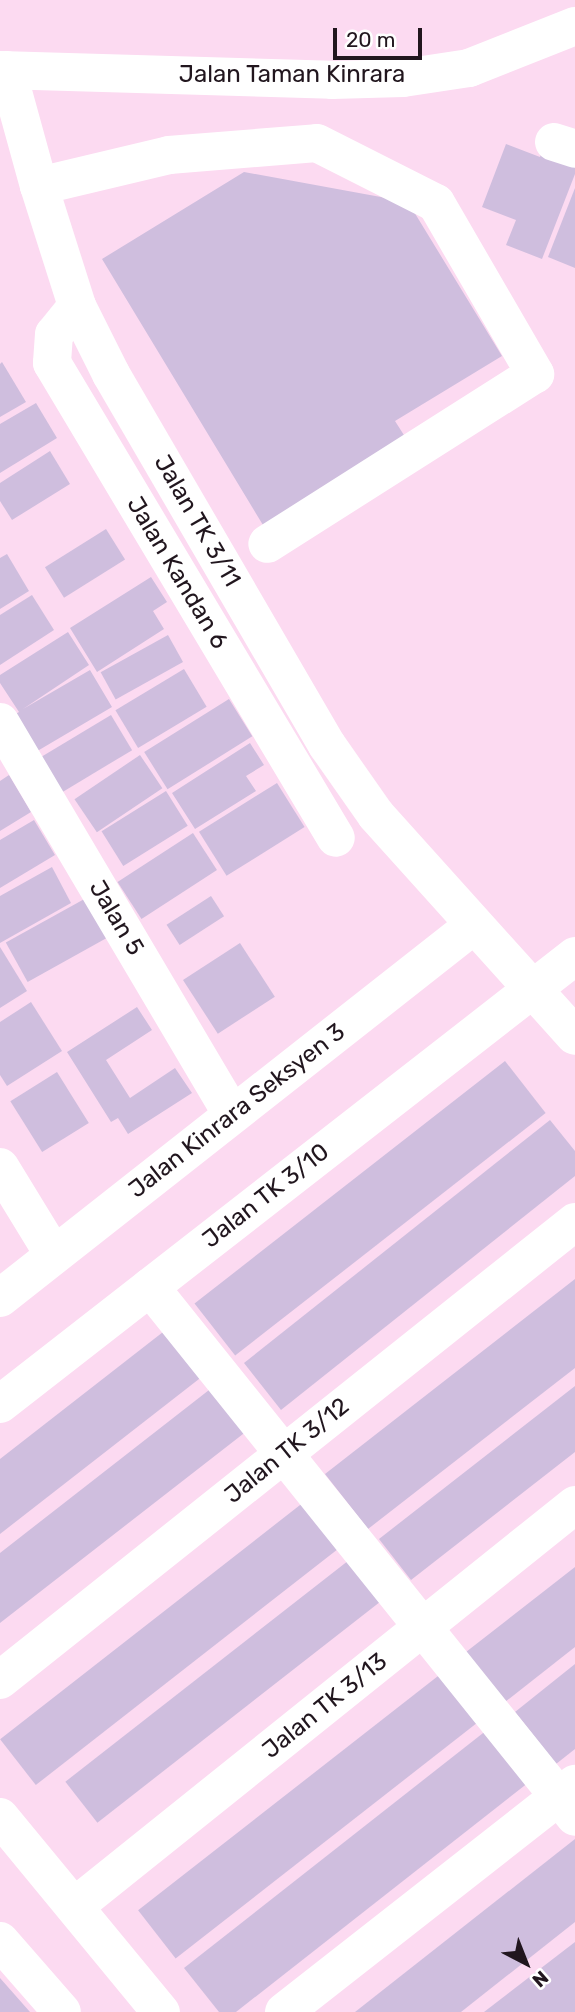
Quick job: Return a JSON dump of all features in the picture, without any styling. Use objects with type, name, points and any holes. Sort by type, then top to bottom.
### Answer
[{"type":"street","name":"Jalan Taman Kinrara","points":[[4,70],[332,80],[403,78],[469,68],[575,26]]},
{"type":"street","name":"Jalan TK 3/11","points":[[4,70],[78,306],[111,374],[327,745],[376,814],[575,1036]]},
{"type":"street","points":[[39,186],[169,155],[317,143],[436,203],[535,374],[267,544]]},
{"type":"street","name":"Jalan Kandan 6","points":[[78,306],[54,334],[52,363],[336,838]]},
{"type":"street","name":"Jalan 5","points":[[0,722],[232,1114]]},
{"type":"street","name":"Jalan Kinrara Seksyen 3","points":[[0,1298],[474,925]]},
{"type":"street","name":"Jalan TK 3/10","points":[[0,1404],[575,956]]},
{"type":"street","points":[[0,1167],[54,1255]]},
{"type":"street","name":"Jalan TK 3/12","points":[[0,1680],[575,1222]]},
{"type":"street","points":[[150,1287],[423,1627],[570,1799],[284,2012]]},
{"type":"street","name":"Jalan TK 3/13","points":[[75,1906],[575,1506]]},
{"type":"street","points":[[0,1817],[161,2012]]},
{"type":"street","points":[[0,1941],[62,2012]]},
{"type":"building","points":[[546,142],[575,153],[575,174],[542,259],[506,245],[516,220],[482,207],[506,144],[540,157]]},
{"type":"building","points":[[244,172],[408,202],[502,356],[395,421],[409,443],[266,530],[102,259]]},
{"type":"building","points":[[575,188],[575,268],[548,257]]},
{"type":"building","points":[[2,362],[26,402],[0,417],[0,364]]},
{"type":"building","points":[[36,403],[57,438],[0,473],[0,424]]},
{"type":"building","points":[[50,451],[70,484],[12,520],[0,501],[0,483]]},
{"type":"building","points":[[106,529],[125,560],[64,598],[45,567]]},
{"type":"building","points":[[7,554],[29,591],[0,609],[0,558]]},
{"type":"building","points":[[151,577],[167,602],[153,611],[164,629],[97,672],[70,628]]},
{"type":"building","points":[[32,595],[54,630],[0,665],[0,615]]},
{"type":"building","points":[[68,632],[89,665],[23,709],[90,670],[112,707],[34,753],[12,716],[19,712],[0,683],[0,675]]},
{"type":"building","points":[[168,635],[183,662],[116,699],[101,672]]},
{"type":"building","points":[[184,669],[207,707],[138,748],[115,710]]},
{"type":"building","points":[[229,699],[252,736],[168,789],[144,752]]},
{"type":"building","points":[[111,715],[132,750],[60,793],[39,758]]},
{"type":"building","points":[[250,743],[264,765],[246,776],[256,791],[195,829],[172,793]]},
{"type":"building","points":[[140,755],[162,788],[97,832],[75,799]]},
{"type":"building","points":[[9,775],[31,812],[0,831],[0,781]]},
{"type":"building","points":[[277,783],[305,827],[227,876],[199,832]]},
{"type":"building","points":[[166,791],[188,826],[123,866],[102,831]]},
{"type":"building","points":[[34,820],[55,855],[0,888],[0,840]]},
{"type":"building","points":[[193,833],[217,870],[141,919],[118,882]]},
{"type":"building","points":[[52,867],[71,903],[0,943],[0,896]]},
{"type":"building","points":[[211,896],[224,916],[180,945],[167,925]]},
{"type":"building","points":[[88,897],[110,936],[28,982],[6,943]]},
{"type":"building","points":[[240,943],[275,997],[218,1034],[183,980]]},
{"type":"building","points":[[0,947],[27,991],[0,1008]]},
{"type":"building","points":[[31,1002],[62,1051],[7,1086],[0,1075],[0,1022]]},
{"type":"building","points":[[137,1007],[152,1030],[106,1060],[130,1098],[175,1068],[192,1093],[128,1134],[118,1118],[111,1122],[67,1052]]},
{"type":"building","points":[[505,1061],[546,1113],[235,1356],[195,1304]]},
{"type":"building","points":[[57,1072],[89,1123],[42,1152],[10,1101]]},
{"type":"building","points":[[550,1120],[575,1151],[575,1176],[281,1410],[244,1363]]},
{"type":"building","points":[[575,1279],[575,1368],[368,1529],[325,1474]]},
{"type":"building","points":[[172,1325],[208,1372],[0,1534],[0,1459]]},
{"type":"building","points":[[218,1383],[252,1427],[0,1623],[0,1553]]},
{"type":"building","points":[[575,1386],[575,1452],[411,1580],[379,1539]]},
{"type":"building","points":[[309,1498],[345,1544],[36,1785],[0,1739]]},
{"type":"building","points":[[353,1557],[385,1598],[97,1823],[65,1782]]},
{"type":"building","points":[[575,1567],[575,1647],[505,1702],[466,1652]]},
{"type":"building","points":[[575,1664],[575,1749],[556,1764],[515,1712]]},
{"type":"building","points":[[447,1669],[485,1717],[176,1958],[138,1910]]},
{"type":"building","points":[[492,1726],[533,1779],[236,2012],[219,2012],[184,1968]]},
{"type":"building","points":[[575,1839],[575,1922],[461,2012],[355,2012]]},
{"type":"building","points":[[575,1942],[575,2012],[484,2012]]},
{"type":"building","points":[[0,1978],[30,2012],[0,2012]]}]
